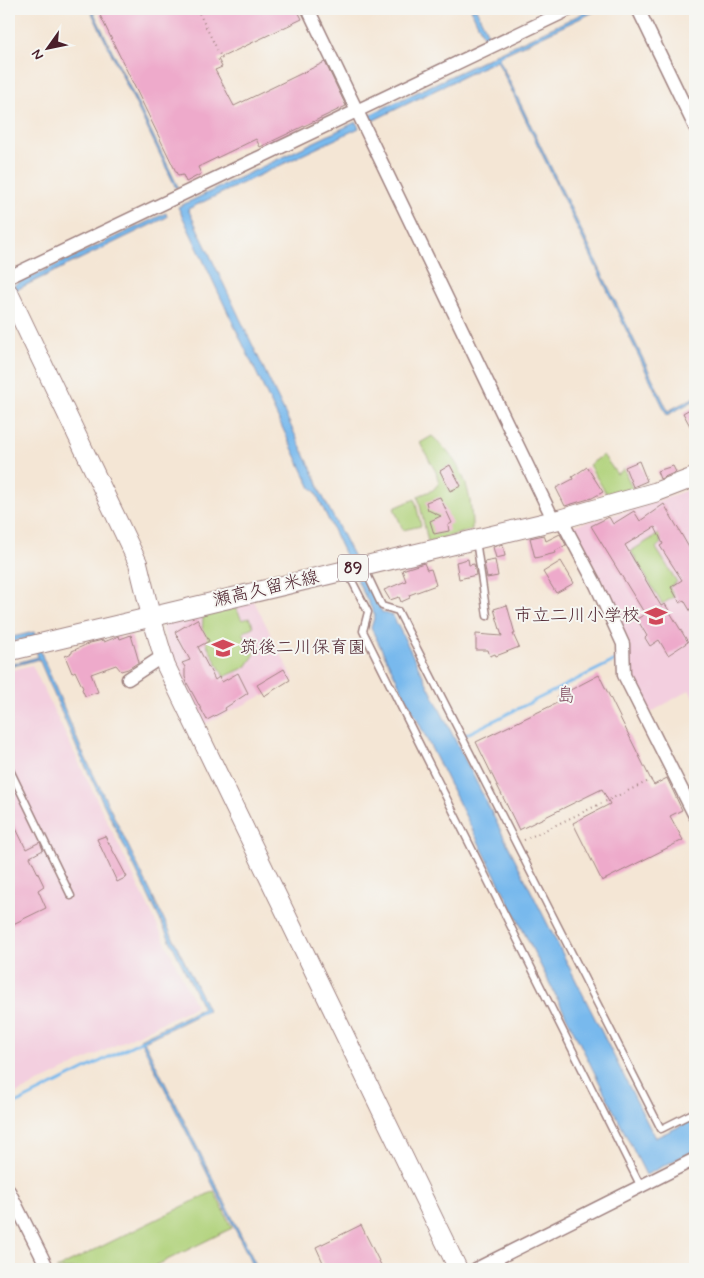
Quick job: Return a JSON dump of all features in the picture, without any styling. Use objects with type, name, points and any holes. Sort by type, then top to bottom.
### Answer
[{"type":"main road","name":"瀬高久留米線","points":[[9,651],[558,520],[656,492],[695,477]]},
{"type":"street","points":[[308,9],[558,520],[596,585],[623,644],[624,674],[695,816]]},
{"type":"street","points":[[9,277],[570,9]]},
{"type":"street","points":[[638,9],[695,127]]},
{"type":"street","points":[[9,293],[138,563],[166,666],[458,1269]]},
{"type":"street","points":[[128,679],[163,656]]},
{"type":"street","points":[[476,1269],[695,1159]]},
{"type":"street","points":[[9,1191],[48,1269]]},
{"type":"lane","points":[[476,539],[487,616]]},
{"type":"lane","points":[[355,568],[382,606],[398,611],[661,1129],[695,1112]]},
{"type":"lane","points":[[355,568],[368,612],[363,632],[640,1185]]},
{"type":"lane","points":[[9,768],[71,896]]},
{"type":"path","points":[[197,9],[222,59]]},
{"type":"path","points":[[516,845],[653,779]]},
{"type":"shaded area","name":"市立二川小学校","points":[[695,487],[695,699],[689,690],[648,714],[629,678],[630,647],[604,586],[571,526],[633,510]]},
{"type":"shaded area","name":"筑後二川保育園","points":[[254,601],[294,680],[203,725],[175,670],[162,626],[164,623]]},
{"type":"shaded area","points":[[32,665],[196,1006],[9,1097],[9,671]]},
{"type":"green space","points":[[432,436],[443,446],[464,478],[472,515],[472,530],[428,542],[418,496],[433,490],[439,483],[436,472],[420,443]]},
{"type":"green space","points":[[603,455],[617,474],[624,469],[633,491],[609,498],[589,465]]},
{"type":"green space","points":[[415,499],[421,526],[403,530],[394,508]]},
{"type":"green space","points":[[659,534],[661,543],[656,548],[677,582],[669,587],[674,597],[662,604],[631,551]]},
{"type":"green space","points":[[236,608],[242,620],[249,618],[254,626],[243,633],[255,654],[246,667],[224,677],[202,635],[203,616]]},
{"type":"green space","points":[[214,1191],[232,1228],[149,1269],[56,1269]]},
{"type":"water","points":[[90,9],[92,9],[178,187],[176,188]]},
{"type":"water","points":[[471,9],[476,9],[490,38],[485,40]]},
{"type":"water","points":[[592,9],[600,9],[500,56],[499,59],[668,411],[695,397],[695,400],[667,415],[497,60],[370,122],[367,116],[493,56],[495,53]]},
{"type":"water","points":[[356,122],[359,128],[188,209],[317,481],[320,491],[382,612],[393,616],[655,1138],[695,1119],[695,1150],[646,1175],[371,628],[375,615],[315,491],[311,488],[178,207]]},
{"type":"water","points":[[166,213],[167,217],[16,290],[14,285]]},
{"type":"water","points":[[34,632],[82,751],[208,1010],[144,1041],[258,1269],[255,1269],[140,1039],[203,1008],[80,755],[39,659],[9,667],[9,665],[38,657],[32,637],[9,642],[9,638]]},
{"type":"building","points":[[97,9],[297,9],[302,19],[218,59],[222,67],[215,70],[234,106],[325,62],[346,106],[260,147],[256,139],[198,167],[201,174],[186,182],[183,175],[178,176]]},
{"type":"building","points":[[695,406],[695,435],[683,413]]},
{"type":"building","points":[[639,461],[647,481],[633,487],[625,467]]},
{"type":"building","points":[[450,465],[461,486],[450,491],[440,471]]},
{"type":"building","points":[[673,466],[676,472],[660,479],[657,471]]},
{"type":"building","points":[[587,467],[603,492],[592,498],[565,506],[556,488],[573,479],[572,477]]},
{"type":"building","points":[[440,497],[452,523],[448,525],[449,531],[434,534],[430,521],[441,516],[428,510],[426,502]]},
{"type":"building","points":[[664,504],[695,558],[695,619],[684,600],[680,603],[671,587],[682,580],[660,546],[663,544],[655,527],[625,545],[661,606],[665,604],[688,642],[668,655],[659,640],[650,646],[645,638],[647,636],[637,619],[645,614],[591,526],[609,517],[613,524],[634,511],[640,521]]},
{"type":"building","points":[[560,534],[566,545],[555,551],[556,553],[535,558],[530,538],[544,535],[546,541]]},
{"type":"building","points":[[503,544],[505,556],[496,558],[493,547]]},
{"type":"building","points":[[468,559],[469,565],[474,564],[476,575],[459,579],[456,562]]},
{"type":"building","points":[[495,560],[498,576],[487,578],[484,562]]},
{"type":"building","points":[[561,561],[574,583],[556,593],[543,572]]},
{"type":"building","points":[[424,563],[427,570],[431,569],[436,585],[409,595],[410,598],[401,602],[399,597],[390,600],[384,590],[406,581],[402,570]]},
{"type":"building","points":[[507,605],[515,634],[513,634],[519,647],[496,656],[495,654],[490,656],[488,650],[476,650],[476,634],[502,636],[494,609]]},
{"type":"building","points":[[197,619],[209,641],[198,647],[215,680],[219,677],[222,682],[238,673],[248,693],[225,708],[226,710],[207,720],[187,683],[185,667],[182,663],[190,660],[175,632]]},
{"type":"building","points":[[131,635],[139,662],[121,671],[116,665],[91,674],[98,692],[85,696],[75,671],[72,673],[65,656],[90,643],[103,640],[104,642],[119,636],[120,639]]},
{"type":"building","points":[[284,669],[290,680],[264,696],[257,685]]},
{"type":"building","points":[[599,675],[652,782],[654,785],[667,778],[682,810],[670,816],[683,840],[602,881],[573,823],[610,804],[602,789],[519,830],[476,742],[559,702],[557,697]]},
{"type":"building","points":[[9,814],[26,849],[40,842],[43,850],[30,857],[44,886],[38,890],[46,908],[9,926]]},
{"type":"building","points":[[105,836],[127,877],[117,882],[97,839]]},
{"type":"building","points":[[361,1225],[383,1269],[326,1269],[316,1247]]},
{"type":"waterway","points":[[465,735],[620,658]]},
{"type":"waterway","points":[[9,1107],[141,1041]]},
{"type":"place","name":"市立二川小学校","points":[[656,616]]},
{"type":"place","name":"筑後二川保育園","points":[[223,648]]},
{"type":"district","name":"島","points":[[566,695]]}]
